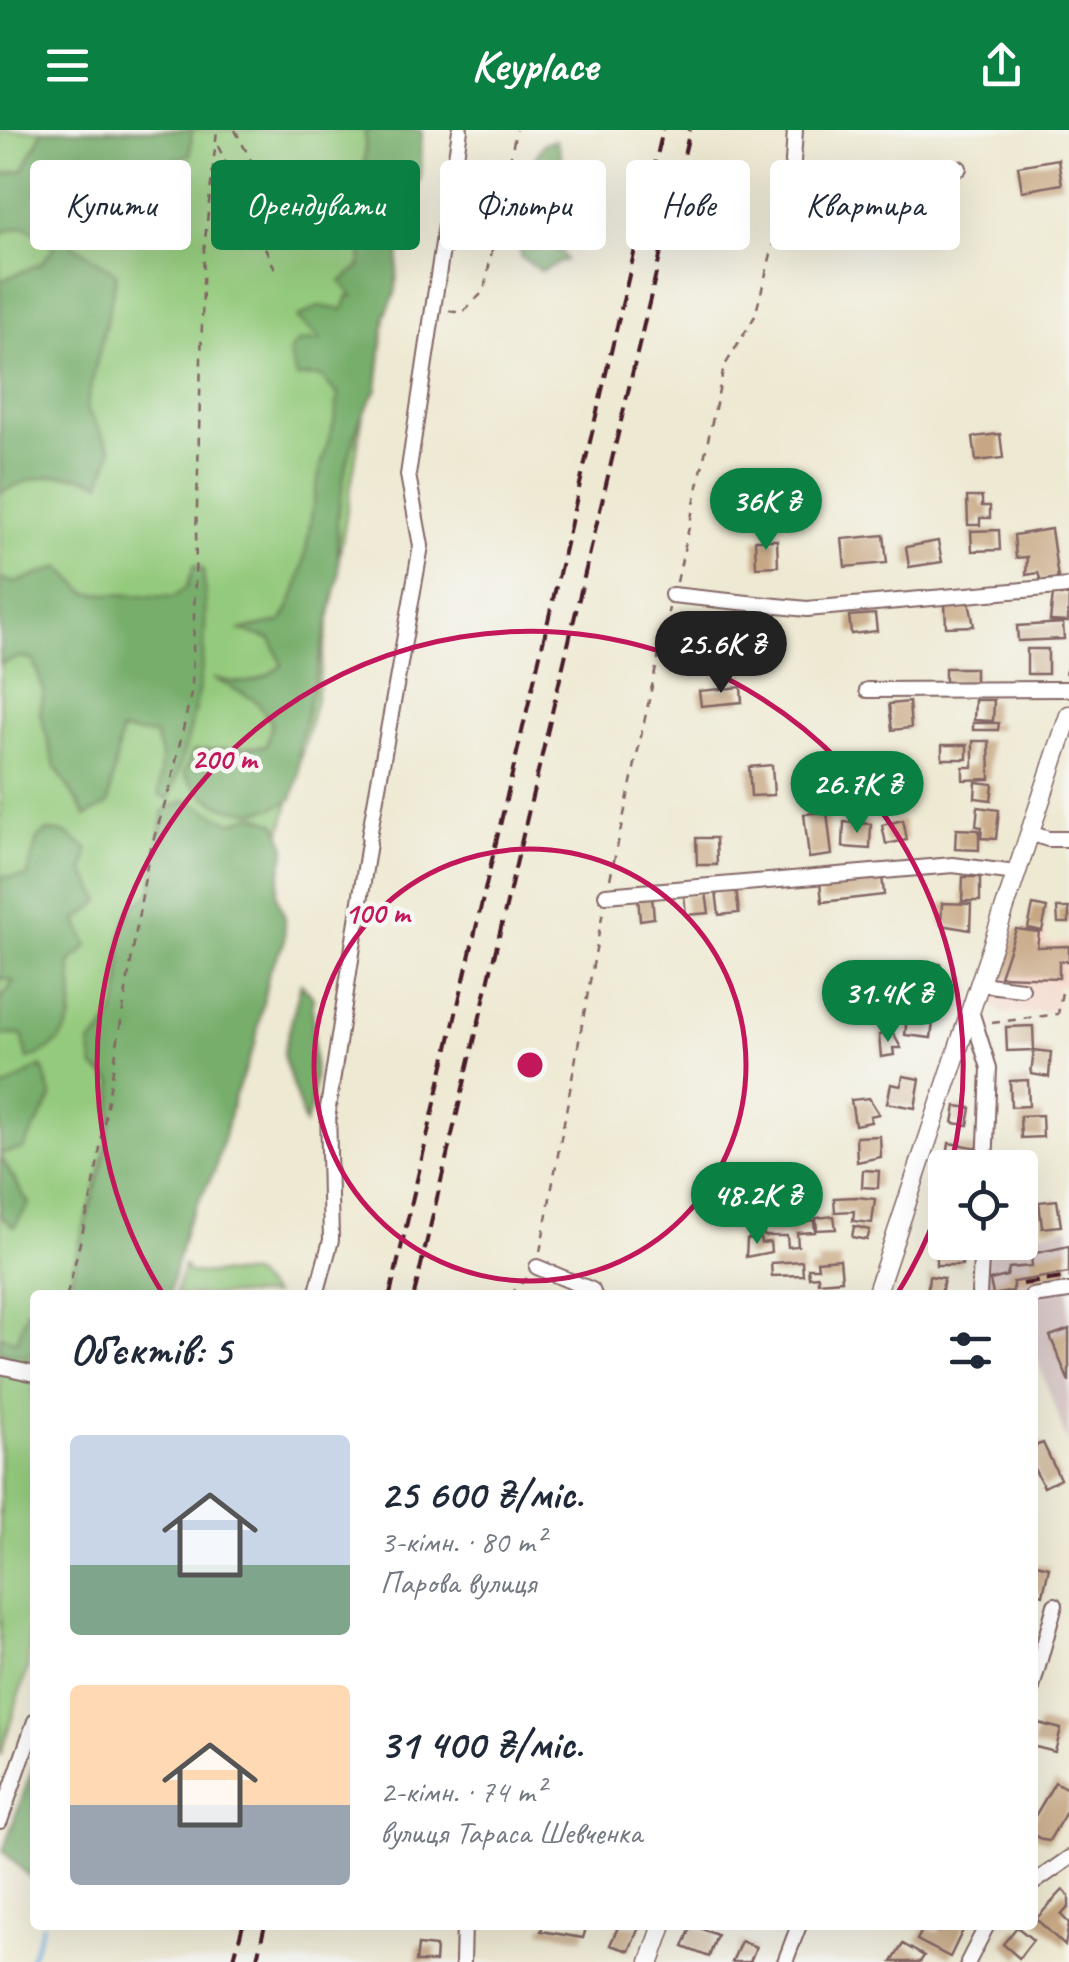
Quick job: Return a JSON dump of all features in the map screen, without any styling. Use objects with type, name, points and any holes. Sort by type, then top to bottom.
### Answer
[{"type":"main road","points":[[878,1290],[973,1020],[979,984],[1069,715]]},
{"type":"main road","points":[[650,1962],[660,1930]]},
{"type":"street","points":[[317,1290],[332,1240],[328,1108],[420,546],[408,475],[460,130]]},
{"type":"street","points":[[793,160],[795,130]]},
{"type":"street","points":[[672,596],[807,609],[1069,586]]},
{"type":"street","points":[[867,690],[1066,685]]},
{"type":"street","points":[[1030,833],[1048,839],[1069,838]]},
{"type":"street","points":[[606,895],[953,865],[1016,873]]},
{"type":"street","points":[[979,984],[1022,989]]},
{"type":"street","points":[[973,1020],[989,1068],[986,1150]]},
{"type":"street","points":[[979,1290],[981,1260]]},
{"type":"street","points":[[537,1268],[592,1290]]},
{"type":"street","points":[[1038,1295],[1069,1291]]},
{"type":"street","points":[[0,1366],[30,1373]]},
{"type":"street","points":[[1038,1666],[1055,1605]]},
{"type":"street","points":[[0,1821],[30,1735]]},
{"type":"street","points":[[1038,1880],[1069,1858]]},
{"type":"street","points":[[463,1962],[464,1930]]},
{"type":"street","points":[[786,1962],[797,1930]]},
{"type":"street","points":[[968,1962],[984,1930]]},
{"type":"path","points":[[68,1290],[93,1190],[149,853],[170,788],[192,688],[204,249],[217,130]]},
{"type":"path","points":[[235,130],[251,160]]},
{"type":"path","points":[[432,310],[462,313],[484,291],[516,130]]},
{"type":"path","points":[[218,145],[275,270]]},
{"type":"path","points":[[515,1290],[537,1268],[606,895],[724,367],[755,316],[772,250]]},
{"type":"path","points":[[1066,685],[1069,662]]},
{"type":"path","points":[[973,1020],[1058,1014],[1062,992],[1069,986]]},
{"type":"shaded area","points":[[1015,928],[1044,933],[1046,943],[1069,942],[1069,983],[1057,985],[1057,1010],[1002,1015],[991,1000]]},
{"type":"shaded area","points":[[1069,1227],[1069,1446],[1038,1362],[1038,1290],[986,1290],[987,1260],[1038,1260],[1038,1232]]},
{"type":"green space","points":[[0,130],[410,130],[405,160],[211,160],[211,250],[390,250],[315,703],[160,1290],[30,1290],[28,1667],[0,1756]]},
{"type":"green space","points":[[43,130],[192,130],[190,155],[171,160],[30,160],[30,230],[23,226],[0,233],[0,175],[23,170]]},
{"type":"green space","points":[[422,130],[420,179],[420,160],[365,160],[365,133]]},
{"type":"green space","points":[[556,140],[562,160],[534,160],[544,143]]},
{"type":"green space","points":[[52,250],[81,250],[117,274],[86,408],[112,450],[101,483],[75,476],[50,476],[0,493],[0,281],[42,263]]},
{"type":"green space","points":[[363,250],[399,250],[395,294],[385,316],[377,389],[359,422],[345,471],[337,521],[339,576],[299,745],[299,776],[292,799],[262,810],[233,809],[206,796],[184,773],[193,751],[266,746],[272,723],[255,700],[213,678],[250,682],[282,665],[271,639],[239,630],[281,622],[290,605],[302,568],[338,394],[320,376],[296,377],[289,352],[298,342],[321,339],[297,318],[319,306],[343,310],[348,296],[353,296],[341,282],[360,266]]},
{"type":"green space","points":[[520,250],[560,250],[566,260],[541,271],[521,257]]},
{"type":"green space","points":[[194,566],[203,569],[203,657],[194,714],[169,799],[159,795],[161,756],[155,735],[121,731],[108,804],[86,816],[55,766],[40,713],[44,691],[33,660],[21,657],[0,664],[0,578],[15,583],[60,567],[87,593],[173,597],[187,587]]},
{"type":"green space","points":[[187,800],[231,823],[254,815],[276,823],[286,847],[276,895],[285,918],[284,943],[269,971],[255,1044],[234,1098],[215,1170],[186,1225],[170,1290],[69,1290],[112,1110],[113,1082],[94,1068],[90,1043],[106,1028],[115,1012],[125,924],[133,907],[151,894],[164,810]]},
{"type":"green space","points":[[47,831],[65,833],[88,849],[84,872],[101,900],[77,921],[88,946],[70,963],[72,1010],[65,1034],[44,1052],[28,1059],[22,1035],[0,1035],[0,1001],[14,981],[0,978],[0,877],[27,877],[37,839]]},
{"type":"green space","points":[[301,983],[313,997],[314,1079],[305,1124],[283,1055]]},
{"type":"green space","points":[[42,1066],[52,1098],[23,1149],[0,1154],[0,1090]]},
{"type":"green space","points":[[0,1156],[29,1204],[14,1227],[0,1215]]},
{"type":"green space","points":[[184,1266],[189,1273],[251,1274],[268,1290],[177,1290]]},
{"type":"green space","points":[[27,1310],[30,1311],[30,1356],[0,1352],[0,1336],[17,1341]]},
{"type":"green space","points":[[30,1776],[30,1877],[3,1851]]},
{"type":"building","points":[[1058,159],[1062,184],[1022,191],[1018,166]]},
{"type":"building","points":[[1000,434],[1003,458],[976,461],[973,437]]},
{"type":"building","points":[[967,497],[982,497],[982,506],[990,506],[990,518],[980,518],[980,525],[968,525]]},
{"type":"building","points":[[1051,529],[1058,578],[1041,581],[1038,573],[1026,575],[1027,557],[1016,558],[1014,535]]},
{"type":"building","points":[[999,530],[1000,550],[972,551],[971,531]]},
{"type":"building","points":[[884,535],[887,563],[845,567],[842,539]]},
{"type":"building","points":[[755,540],[777,540],[778,566],[756,567]]},
{"type":"building","points":[[938,541],[942,562],[909,567],[906,547]]},
{"type":"building","points":[[1053,594],[1069,596],[1068,622],[1050,621]]},
{"type":"building","points":[[969,602],[974,626],[946,627],[945,604]]},
{"type":"building","points":[[875,614],[877,631],[851,634],[849,616]]},
{"type":"building","points":[[1063,623],[1064,639],[1018,641],[1017,626]]},
{"type":"building","points":[[1027,649],[1048,649],[1048,674],[1027,674]]},
{"type":"building","points":[[945,668],[975,668],[975,682],[945,682]]},
{"type":"building","points":[[741,687],[742,702],[701,706],[699,691]]},
{"type":"building","points":[[975,700],[994,700],[993,721],[974,720]]},
{"type":"building","points":[[909,702],[911,728],[892,730],[889,704]]},
{"type":"building","points":[[973,723],[999,723],[998,730],[973,730]]},
{"type":"building","points":[[973,741],[989,741],[990,779],[963,780],[963,767],[973,767]]},
{"type":"building","points":[[942,745],[967,745],[967,759],[942,759]]},
{"type":"building","points":[[772,765],[774,795],[751,796],[749,767]]},
{"type":"building","points":[[976,782],[993,784],[991,800],[975,798]]},
{"type":"building","points":[[978,807],[999,810],[996,839],[981,838],[982,827],[976,826]]},
{"type":"building","points":[[827,812],[832,855],[809,858],[804,814]]},
{"type":"building","points":[[903,820],[907,840],[886,844],[882,825]]},
{"type":"building","points":[[844,822],[871,824],[870,849],[843,847]]},
{"type":"building","points":[[956,829],[979,830],[979,850],[955,849]]},
{"type":"building","points":[[696,838],[716,838],[717,865],[697,865]]},
{"type":"building","points":[[882,875],[884,895],[822,902],[820,881]]},
{"type":"building","points":[[963,877],[980,877],[980,901],[962,901]]},
{"type":"building","points":[[736,889],[739,913],[719,915],[716,891]]},
{"type":"building","points":[[706,893],[709,913],[686,915],[684,895]]},
{"type":"building","points":[[652,896],[654,918],[640,920],[638,897]]},
{"type":"building","points":[[942,903],[971,904],[970,930],[941,925]]},
{"type":"building","points":[[1033,905],[1047,908],[1042,931],[1028,928]]},
{"type":"building","points":[[1057,908],[1069,908],[1069,923],[1058,923]]},
{"type":"building","points":[[1016,929],[1039,932],[1037,947],[1069,946],[1069,961],[1059,961],[1059,978],[1000,976]]},
{"type":"building","points":[[913,963],[941,964],[940,994],[918,993],[919,973],[913,973]]},
{"type":"building","points":[[863,978],[882,978],[882,988],[890,988],[890,1002],[882,1002],[882,1007],[864,1008]]},
{"type":"building","points":[[919,1012],[934,1014],[931,1038],[905,1035],[907,1016],[918,1018]]},
{"type":"building","points":[[1033,1026],[1034,1050],[1007,1051],[1006,1027]]},
{"type":"building","points":[[893,1033],[901,1048],[893,1048],[894,1055],[881,1057],[879,1035]]},
{"type":"building","points":[[1034,1050],[1051,1052],[1049,1077],[1031,1074]]},
{"type":"building","points":[[903,1076],[920,1079],[915,1108],[887,1103],[891,1084],[901,1086]]},
{"type":"building","points":[[1028,1080],[1029,1106],[1011,1107],[1010,1081]]},
{"type":"building","points":[[869,1098],[879,1114],[870,1116],[871,1122],[855,1125],[851,1100]]},
{"type":"building","points":[[956,1106],[971,1108],[968,1125],[953,1123]]},
{"type":"building","points":[[1042,1115],[1043,1137],[1021,1138],[1020,1116]]},
{"type":"building","points":[[880,1136],[881,1157],[857,1162],[856,1137]]},
{"type":"building","points":[[949,1143],[979,1148],[979,1150],[948,1150]]},
{"type":"building","points":[[863,1170],[879,1171],[878,1188],[862,1187]]},
{"type":"building","points":[[834,1198],[875,1199],[872,1223],[853,1221],[854,1211],[835,1212]]},
{"type":"building","points":[[1057,1200],[1061,1226],[1042,1228],[1039,1202]]},
{"type":"building","points":[[800,1203],[800,1217],[781,1218],[781,1204]]},
{"type":"building","points":[[834,1216],[836,1229],[817,1230],[816,1218]]},
{"type":"building","points":[[814,1220],[815,1232],[797,1233],[798,1246],[788,1247],[787,1236],[764,1236],[763,1224]]},
{"type":"building","points":[[854,1226],[870,1230],[867,1240],[852,1237]]},
{"type":"building","points":[[760,1237],[761,1243],[770,1242],[771,1252],[746,1257],[747,1239]]},
{"type":"building","points":[[1069,1246],[1069,1273],[1013,1282],[1013,1290],[992,1290],[990,1280],[1007,1276],[1009,1268],[1032,1266],[1032,1260],[1038,1260],[1038,1253]]},
{"type":"building","points":[[840,1259],[842,1280],[818,1282],[818,1276],[809,1277],[808,1268],[818,1268],[817,1261]]},
{"type":"building","points":[[936,1260],[962,1260],[962,1265],[936,1265]]},
{"type":"building","points":[[802,1261],[803,1275],[772,1276],[771,1263]]},
{"type":"building","points":[[929,1276],[944,1278],[942,1290],[928,1290]]},
{"type":"building","points":[[1069,1329],[1069,1382],[1050,1336]]},
{"type":"building","points":[[1043,1443],[1060,1479],[1044,1487],[1038,1476],[1038,1445]]},
{"type":"building","points":[[1038,1564],[1049,1567],[1043,1595],[1038,1594]]},
{"type":"building","points":[[1038,1723],[1061,1729],[1055,1752],[1038,1748]]},
{"type":"building","points":[[1055,1782],[1069,1790],[1069,1807],[1049,1841],[1038,1837],[1038,1811]]},
{"type":"building","points":[[1063,1890],[1069,1896],[1069,1907],[1061,1915],[1069,1923],[1065,1946],[1038,1921]]},
{"type":"building","points":[[541,1930],[585,1930],[583,1938]]},
{"type":"building","points":[[617,1930],[638,1930],[629,1951],[610,1945]]},
{"type":"building","points":[[690,1930],[717,1935],[709,1957],[683,1947]]},
{"type":"building","points":[[922,1930],[963,1930],[950,1957],[917,1940]]},
{"type":"building","points":[[1015,1930],[1033,1940],[1019,1958],[1003,1944]]},
{"type":"building","points":[[741,1941],[756,1947],[750,1962],[732,1962]]},
{"type":"building","points":[[903,1944],[924,1956],[920,1962],[892,1962]]},
{"type":"building","points":[[418,1945],[436,1947],[435,1962],[416,1962]]},
{"type":"waterway","points":[[29,1962],[41,1930]]},
{"type":"railway","points":[[391,1290],[663,130]]},
{"type":"railway","points":[[415,1290],[690,130]]},
{"type":"railway","points":[[1023,1284],[1069,1277]]},
{"type":"railway","points":[[233,1962],[242,1930]]},
{"type":"railway","points":[[256,1962],[264,1930]]}]
